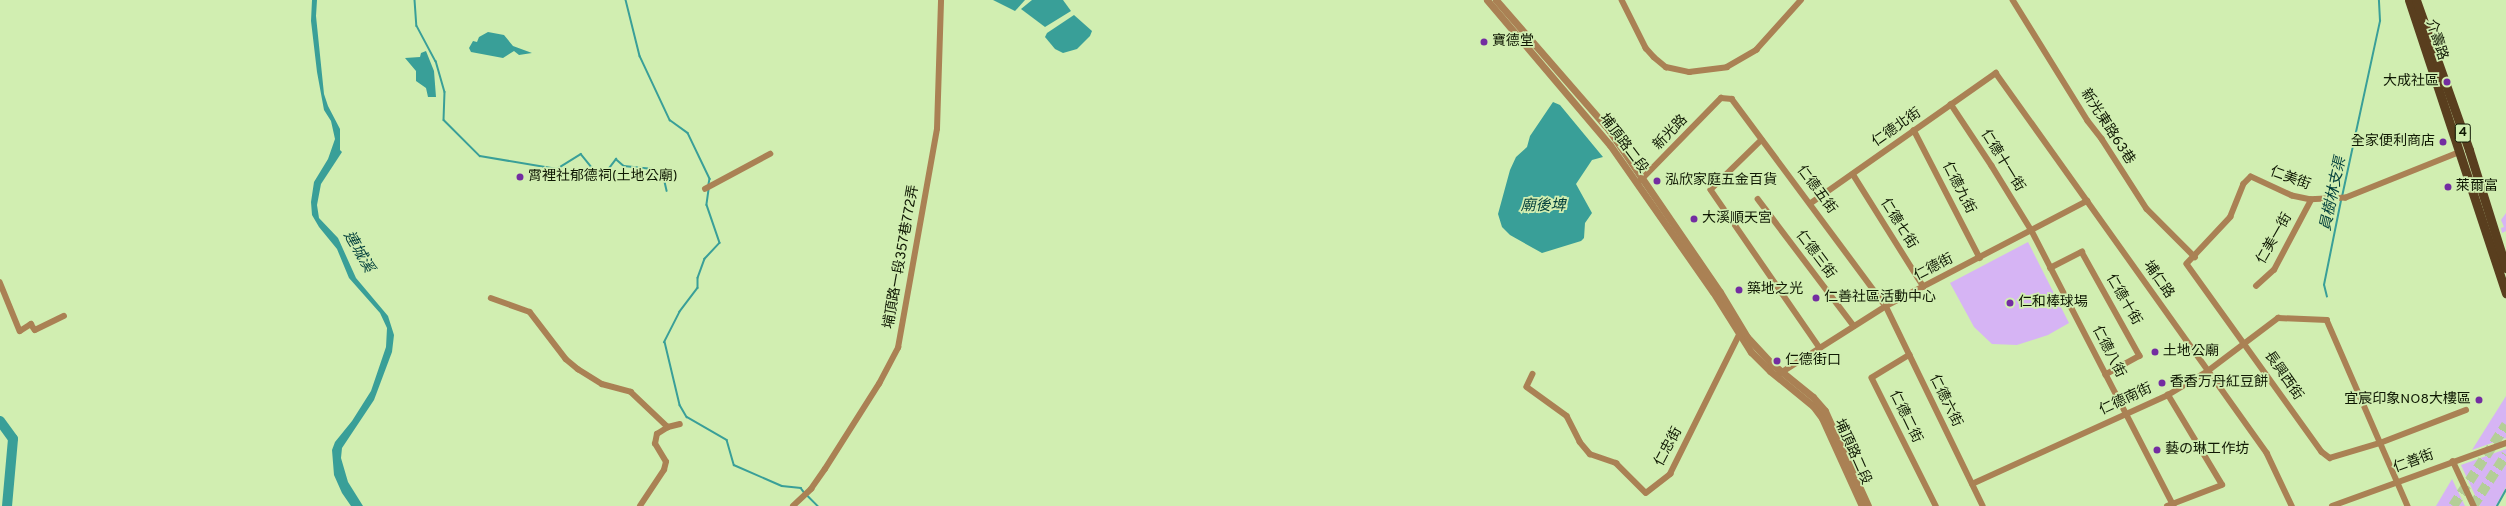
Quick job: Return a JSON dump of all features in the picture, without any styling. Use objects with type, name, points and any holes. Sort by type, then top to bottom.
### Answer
[{"type":"main road","name":"介壽路","points":[[2409,0],[2458,153],[2506,293]]},
{"type":"main road","name":"介壽路","points":[[2416,0],[2469,150],[2506,268]]},
{"type":"street","name":"埔頂路二段","points":[[1487,0],[1640,181],[1720,292],[1740,332],[1779,374],[1813,406],[1822,418],[1862,506]]},
{"type":"street","name":"埔頂路二段","points":[[1496,0],[1609,130],[1640,181]]},
{"type":"street","points":[[1622,0],[1646,48],[1654,57],[1666,67],[1689,72],[1727,67],[1756,50],[1801,0]]},
{"type":"street","name":"新光東路63巷","points":[[2013,0],[2088,121],[2102,139],[2146,209],[2194,257]]},
{"type":"street","name":"埔頂路一段357巷772弄","points":[[793,506],[809,491],[879,384],[898,348],[937,129],[941,1]]},
{"type":"street","name":"仁德北街","points":[[1811,203],[1996,73]]},
{"type":"street","name":"埔仁路","points":[[1996,73],[2267,453],[2292,506]]},
{"type":"street","name":"新光路","points":[[1640,181],[1721,98]]},
{"type":"street","name":"仁德五街","points":[[1721,98],[1732,99],[1811,203],[1886,306]]},
{"type":"street","name":"仁德十一街","points":[[1951,104],[1992,166],[2032,231]]},
{"type":"street","name":"仁德九街","points":[[1914,130],[1980,258]]},
{"type":"street","points":[[1762,140],[1711,190],[1820,348]]},
{"type":"street","name":"仁美街","points":[[2187,264],[2231,217],[2244,184],[2252,177],[2292,196],[2311,200],[2342,198],[2469,150]]},
{"type":"street","points":[[705,189],[770,154]]},
{"type":"street","name":"仁德七街","points":[[1853,174],[1924,286]]},
{"type":"street","name":"仁德三街","points":[[1758,198],[1854,326]]},
{"type":"street","name":"仁美一街","points":[[2256,286],[2274,270],[2311,200]]},
{"type":"street","name":"仁德街","points":[[1779,374],[1886,306],[2087,201]]},
{"type":"street","name":"仁德八街","points":[[2032,231],[2171,505]]},
{"type":"street","name":"仁德十街","points":[[2050,268],[2082,252],[2140,356],[2106,375]]},
{"type":"street","name":"長興西街","points":[[2187,264],[2322,452],[2330,458],[2380,443]]},
{"type":"street","points":[[0,282],[20,331],[31,324],[35,330],[64,316]]},
{"type":"street","points":[[491,298],[530,312],[566,359],[578,369],[602,384],[631,392],[668,427]]},
{"type":"street","name":"仁德六街","points":[[1886,306],[1983,506]]},
{"type":"street","name":"仁德南街","points":[[1972,484],[2168,395],[2208,372],[2278,318],[2327,320],[2380,443]]},
{"type":"street","name":"仁忠街","points":[[1533,374],[1527,387],[1567,416],[1580,442],[1590,454],[1616,463],[1646,493],[1670,474],[1740,332]]},
{"type":"street","name":"仁德二街","points":[[1910,356],[1872,378],[1936,506]]},
{"type":"street","name":"埔頂路二段","points":[[1779,374],[1813,397],[1825,411],[1868,506]]},
{"type":"street","points":[[2168,395],[2222,485],[2171,505]]},
{"type":"street","points":[[2408,506],[2380,443],[2466,410]]},
{"type":"street","points":[[640,506],[664,470],[666,462],[655,444],[657,434],[668,427],[680,424]]},
{"type":"street","name":"仁善街","points":[[2332,506],[2506,443]]},
{"type":"street","points":[[2453,461],[2474,506]]},
{"type":"shaded area","points":[[2506,213],[2506,231],[2502,233],[2501,228],[2504,227],[2501,220]]},
{"type":"shaded area","name":"仁和棒球場","points":[[2028,242],[2069,323],[2048,335],[2017,345],[1992,344],[1974,327],[1950,283]]},
{"type":"shaded area","points":[[2506,396],[2506,438],[2472,450]]},
{"type":"shaded area","points":[[2506,449],[2506,487],[2496,506],[2480,506],[2461,465]]},
{"type":"shaded area","points":[[2452,479],[2465,506],[2436,506]]},
{"type":"water","points":[[312,0],[317,0],[316,16],[324,94],[328,106],[340,129],[340,150],[342,152],[321,184],[317,205],[319,218],[338,238],[356,278],[388,316],[394,335],[392,352],[374,400],[342,448],[341,458],[348,482],[363,506],[351,506],[342,493],[334,475],[332,450],[335,442],[352,421],[371,391],[386,347],[387,328],[380,313],[349,278],[337,249],[319,227],[312,215],[311,202],[314,182],[328,159],[335,139],[331,121],[324,110],[317,72],[311,21]]},
{"type":"water","points":[[993,0],[1025,0],[1015,11]]},
{"type":"water","points":[[1032,0],[1063,0],[1071,11],[1045,27],[1021,9]]},
{"type":"water","points":[[1074,15],[1092,31],[1090,36],[1077,49],[1063,53],[1055,49],[1045,37],[1047,33]]},
{"type":"water","points":[[488,32],[504,35],[513,46],[532,53],[519,55],[514,51],[503,58],[471,52],[469,48],[473,41],[477,42],[479,37]]},
{"type":"water","points":[[426,51],[434,71],[436,97],[428,97],[426,88],[416,81],[416,71],[405,58],[420,57],[421,53]]},
{"type":"water","name":"廟後埤","points":[[1553,102],[1560,105],[1603,157],[1592,160],[1576,184],[1592,213],[1585,223],[1584,238],[1581,241],[1542,253],[1510,235],[1502,227],[1498,214],[1510,170],[1516,157],[1527,147],[1530,136]]},
{"type":"waterway","points":[[415,0],[417,26],[436,61],[445,92],[444,120],[480,156],[557,169],[581,154],[595,171],[604,175],[616,159],[624,166],[653,169],[665,182],[667,191]]},
{"type":"waterway","points":[[626,0],[640,56],[670,120],[688,133],[710,179],[709,184]]},
{"type":"waterway","name":"員樹林支渠","points":[[2342,197],[2380,21],[2379,0]]},
{"type":"waterway","points":[[709,190],[707,205],[720,243],[705,259],[698,278],[698,288],[680,312],[665,342],[680,405],[687,417],[727,440],[734,465],[782,486],[801,488],[804,492]]},
{"type":"waterway","name":"員樹林支渠","points":[[2327,297],[2324,285],[2341,201]]},
{"type":"waterway","points":[[0,421],[13,439],[7,506]]},
{"type":"waterway","points":[[2497,506],[2506,490]]},
{"type":"waterway","points":[[807,495],[818,506]]},
{"type":"tunnel","points":[[2453,506],[2506,425]]},
{"type":"tunnel","points":[[2473,506],[2506,455]]},
{"type":"place","name":"寶德堂","points":[[1484,42]]},
{"type":"place","name":"大成社區","points":[[2447,82]]},
{"type":"place","name":"全家便利商店","points":[[2443,142]]},
{"type":"place","name":"霄裡社郁德祠(土地公廟)","points":[[520,177]]},
{"type":"place","name":"泓欣家庭五金百貨","points":[[1657,181]]},
{"type":"place","name":"萊爾富","points":[[2448,187]]},
{"type":"place","name":"大溪順天宮","points":[[1694,219]]},
{"type":"place","name":"築地之光","points":[[1739,290]]},
{"type":"place","name":"仁善社區活動中心","points":[[1816,298]]},
{"type":"place","name":"仁和棒球場","points":[[2010,303]]},
{"type":"place","name":"土地公廟","points":[[2155,352]]},
{"type":"place","name":"仁德街口","points":[[1777,361]]},
{"type":"place","name":"香香万丹紅豆餅","points":[[2162,383]]},
{"type":"place","name":"宜宸印象NO8大樓區","points":[[2479,400]]},
{"type":"place","name":"藝の琳工作坊","points":[[2157,450]]},
{"type":"water label","name":"連城溪","points":[[358,252]]}]
